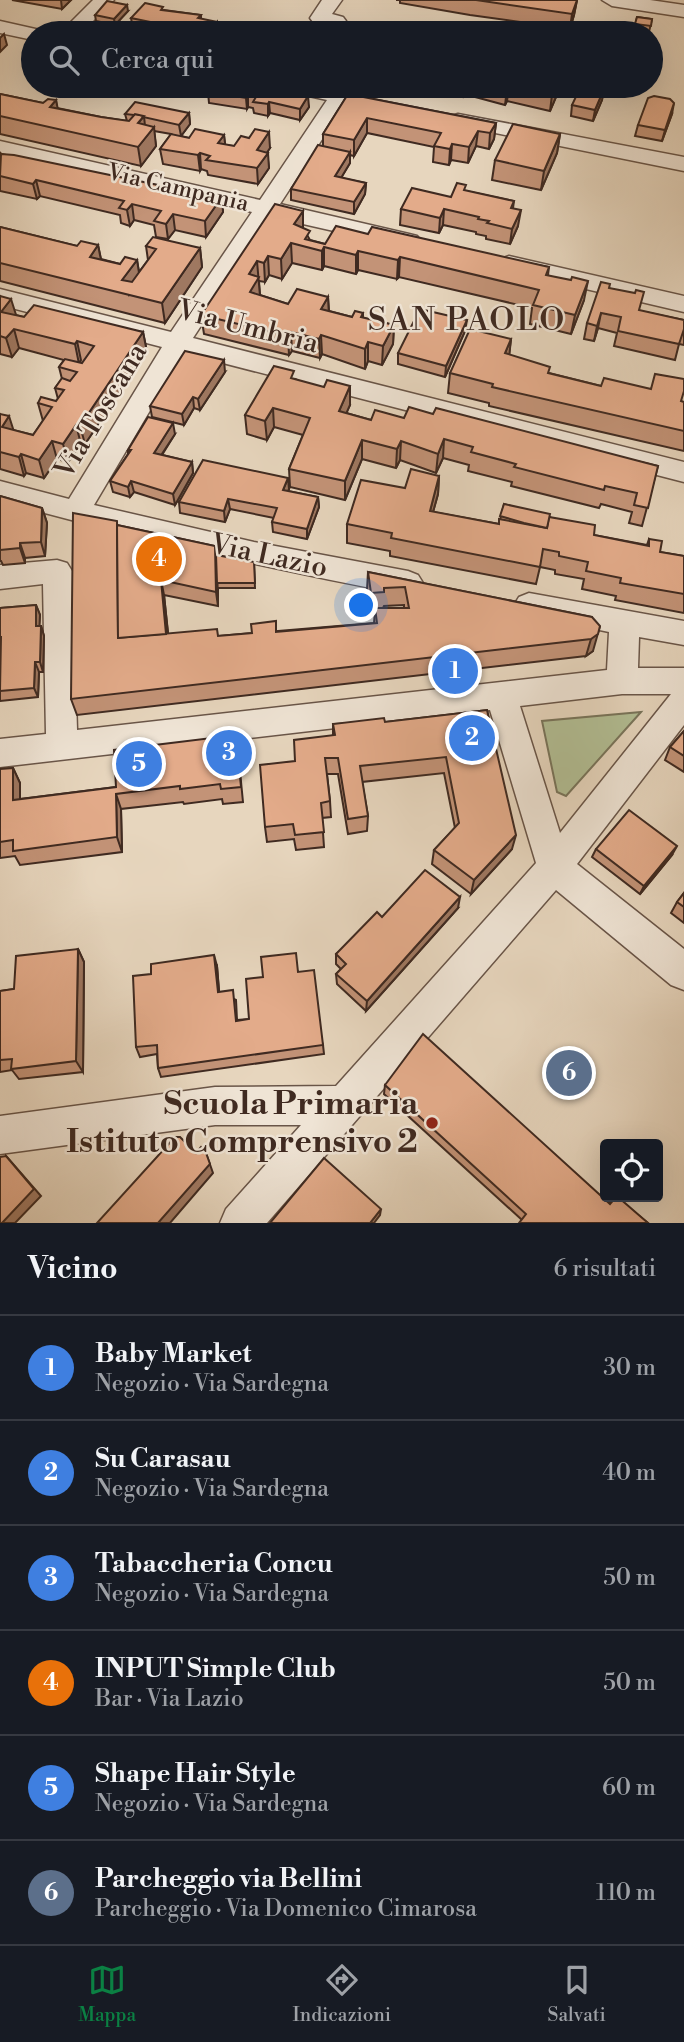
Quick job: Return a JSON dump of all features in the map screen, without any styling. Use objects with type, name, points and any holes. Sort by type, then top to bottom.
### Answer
[{"type":"street","points":[[82,21],[104,0]]},
{"type":"street","points":[[332,0],[320,18],[336,21]]},
{"type":"street","points":[[612,0],[684,11]]},
{"type":"street","points":[[0,27],[21,31]]},
{"type":"street","name":"Via Toscana","points":[[75,512],[178,341],[339,98]]},
{"type":"street","points":[[350,98],[381,104]]},
{"type":"street","points":[[435,115],[684,164]]},
{"type":"street","name":"Via Campania","points":[[0,147],[431,246]]},
{"type":"street","points":[[484,258],[684,304]]},
{"type":"street","name":"Via Umbria","points":[[0,296],[684,472]]},
{"type":"street","name":"Via Lazio","points":[[0,491],[75,512],[286,561],[435,588]]},
{"type":"street","points":[[0,577],[57,570],[62,746]]},
{"type":"street","points":[[502,600],[684,633]]},
{"type":"street","points":[[622,681],[624,622]]},
{"type":"street","points":[[0,753],[622,681],[684,681]]},
{"type":"street","points":[[500,695],[554,867],[684,972]]},
{"type":"street","points":[[240,1223],[554,867],[684,701]]},
{"type":"street","points":[[0,1135],[215,1106],[343,1105]]},
{"type":"green space","points":[[641,712],[566,796],[557,792],[542,721]]},
{"type":"building","points":[[476,0],[577,0],[572,14]]},
{"type":"building","points":[[107,1],[127,5],[114,19],[95,15]]},
{"type":"building","points":[[145,3],[163,7],[161,10],[201,15],[198,18],[212,21],[146,21],[131,18]]},
{"type":"building","points":[[637,17],[652,19],[652,21],[636,21]]},
{"type":"building","points":[[0,94],[43,103],[48,99],[56,100],[50,107],[101,117],[129,121],[135,114],[144,116],[138,123],[154,127],[138,147],[0,116]]},
{"type":"building","points":[[255,98],[307,98],[300,109],[269,102],[253,102]]},
{"type":"building","points":[[346,98],[368,98],[496,123],[490,133],[478,131],[469,147],[452,144],[450,149],[434,146],[441,133],[367,118],[354,140],[323,134]]},
{"type":"building","points":[[575,98],[600,98],[595,110],[572,105]]},
{"type":"building","points":[[648,98],[670,99],[674,103],[665,130],[638,125]]},
{"type":"building","points":[[135,102],[189,113],[179,125],[125,114]]},
{"type":"building","points":[[513,124],[560,134],[544,171],[495,160]]},
{"type":"building","points":[[195,129],[224,135],[218,143],[234,146],[241,136],[249,138],[255,129],[269,132],[257,150],[268,153],[257,168],[206,160],[210,156],[200,153],[198,155],[160,149],[171,134],[189,138]]},
{"type":"building","points":[[318,145],[350,152],[335,176],[366,183],[354,202],[291,189]]},
{"type":"building","points":[[1,154],[177,189],[175,192],[191,196],[194,191],[222,197],[205,221],[173,214],[166,224],[154,221],[161,211],[132,204],[127,210],[119,208],[124,201],[36,180],[33,184],[0,176]]},
{"type":"building","points":[[457,183],[466,185],[464,190],[514,201],[511,208],[521,210],[512,229],[487,223],[489,221],[478,219],[479,217],[444,209],[440,218],[401,209],[412,188],[451,197]]},
{"type":"building","points":[[275,204],[303,211],[294,224],[310,231],[305,239],[325,244],[336,226],[368,234],[372,227],[549,267],[546,275],[588,281],[575,315],[533,305],[539,290],[400,257],[398,260],[358,251],[356,255],[324,247],[322,251],[291,243],[281,259],[268,256],[264,263],[257,261],[249,274],[259,277],[250,292],[288,304],[297,289],[328,297],[321,309],[352,317],[355,311],[363,313],[361,317],[394,325],[383,346],[368,342],[365,349],[321,335],[319,339],[291,332],[288,336],[201,315]]},
{"type":"building","points":[[0,227],[77,246],[81,241],[98,245],[90,257],[120,264],[125,257],[137,260],[122,280],[132,282],[156,249],[146,246],[153,237],[200,248],[162,303],[0,263]]},
{"type":"building","points":[[601,282],[610,284],[609,288],[644,292],[639,310],[684,320],[679,344],[618,331],[621,317],[601,313],[597,326],[587,323]]},
{"type":"building","points":[[0,296],[11,299],[1,312],[24,317],[34,305],[143,332],[80,426],[76,425],[63,444],[52,441],[39,460],[21,454],[19,457],[0,452],[0,414],[9,416],[2,427],[33,435],[52,407],[38,403],[41,397],[56,401],[64,390],[55,388],[62,378],[70,381],[77,372],[59,367],[65,359],[82,363],[94,346],[14,329],[6,338],[0,336]]},
{"type":"building","points":[[420,309],[467,320],[446,366],[398,353]]},
{"type":"building","points":[[470,329],[511,339],[505,353],[550,367],[548,373],[601,386],[604,378],[651,389],[655,374],[684,379],[681,401],[684,402],[684,431],[492,387],[493,384],[450,373]]},
{"type":"building","points":[[185,351],[224,360],[198,399],[193,397],[182,414],[150,406]]},
{"type":"building","points":[[274,366],[294,371],[291,378],[324,387],[327,380],[350,386],[339,411],[371,420],[375,410],[404,418],[409,407],[433,414],[436,408],[658,466],[648,508],[634,505],[637,493],[605,486],[604,490],[514,467],[516,464],[471,452],[473,447],[444,439],[438,454],[401,441],[397,449],[362,440],[345,481],[289,469],[310,418],[273,408],[265,421],[245,415]]},
{"type":"building","points":[[148,417],[173,423],[154,453],[192,462],[173,494],[131,481],[128,487],[110,481],[131,450],[128,450]]},
{"type":"building","points":[[203,460],[288,478],[283,490],[318,497],[307,529],[272,522],[277,508],[228,499],[224,511],[179,502]]},
{"type":"building","points":[[411,469],[439,476],[430,511],[499,524],[499,519],[547,528],[549,517],[595,525],[594,535],[649,546],[649,539],[662,541],[660,552],[684,556],[684,594],[620,583],[621,578],[586,571],[588,562],[559,556],[559,552],[543,549],[540,567],[391,538],[392,533],[347,524],[361,480],[405,488]]},
{"type":"building","points":[[0,496],[42,508],[41,542],[20,543],[20,548],[0,550]]},
{"type":"building","points":[[504,504],[550,514],[547,528],[500,516]]},
{"type":"building","points":[[73,513],[117,521],[118,638],[217,629],[218,636],[252,633],[251,624],[276,621],[276,632],[377,623],[375,608],[409,608],[405,587],[384,588],[384,592],[371,593],[368,572],[592,617],[600,626],[598,634],[591,639],[71,699]]},
{"type":"building","points":[[117,525],[215,546],[216,592],[161,580],[166,634],[118,638]]},
{"type":"building","points":[[216,555],[254,562],[255,583],[217,583]]},
{"type":"building","points":[[36,605],[36,626],[41,626],[40,662],[35,662],[34,688],[0,691],[0,608]]},
{"type":"building","points":[[487,710],[516,835],[474,880],[434,850],[459,823],[446,757],[360,766],[368,816],[348,819],[338,758],[325,758],[330,801],[321,803],[324,832],[295,835],[293,824],[265,827],[260,765],[295,761],[294,740],[335,735],[333,724],[384,718],[385,722]]},
{"type":"building","points":[[684,731],[684,756],[670,747]]},
{"type":"building","points":[[236,735],[241,787],[221,789],[220,784],[180,789],[180,786],[116,794],[117,837],[13,851],[13,840],[0,842],[0,769],[13,768],[13,800],[116,787],[114,750]]},
{"type":"building","points":[[629,810],[677,846],[644,886],[596,849]]},
{"type":"building","points":[[425,870],[460,897],[367,1001],[336,974],[346,964],[336,954],[377,912],[382,917]]},
{"type":"building","points":[[684,893],[684,907],[677,902]]},
{"type":"building","points":[[78,949],[76,1061],[11,1069],[12,1059],[0,1060],[0,991],[14,989],[16,956]]},
{"type":"building","points":[[296,953],[298,972],[314,970],[323,1045],[158,1068],[157,1045],[136,1047],[133,976],[151,974],[151,964],[214,955],[218,992],[233,990],[236,1021],[249,1019],[246,979],[263,977],[261,957]]},
{"type":"building","points":[[423,1034],[600,1195],[600,1202],[624,1202],[648,1223],[519,1223],[526,1214],[385,1085]]},
{"type":"building","points":[[175,1137],[180,1137],[196,1153],[201,1147],[210,1164],[158,1223],[97,1223]]},
{"type":"building","points":[[6,1156],[34,1189],[0,1223],[0,1157]]},
{"type":"building","points":[[324,1158],[381,1209],[370,1223],[270,1223]]},
{"type":"place","name":"INPUT Simple Club","points":[[159,559]]},
{"type":"place","name":"Baby Market","points":[[455,671]]},
{"type":"place","name":"Su Carasau","points":[[472,738]]},
{"type":"place","name":"Tabaccheria Concu","points":[[229,753]]},
{"type":"place","name":"Shape Hair Style","points":[[139,764]]},
{"type":"place","name":"Parcheggio via Bellini","points":[[569,1073]]},
{"type":"place","name":"Scuola Primaria Istituto Comprensivo 2","points":[[432,1123]]},
{"type":"district","name":"SAN PAOLO","points":[[467,320]]}]
